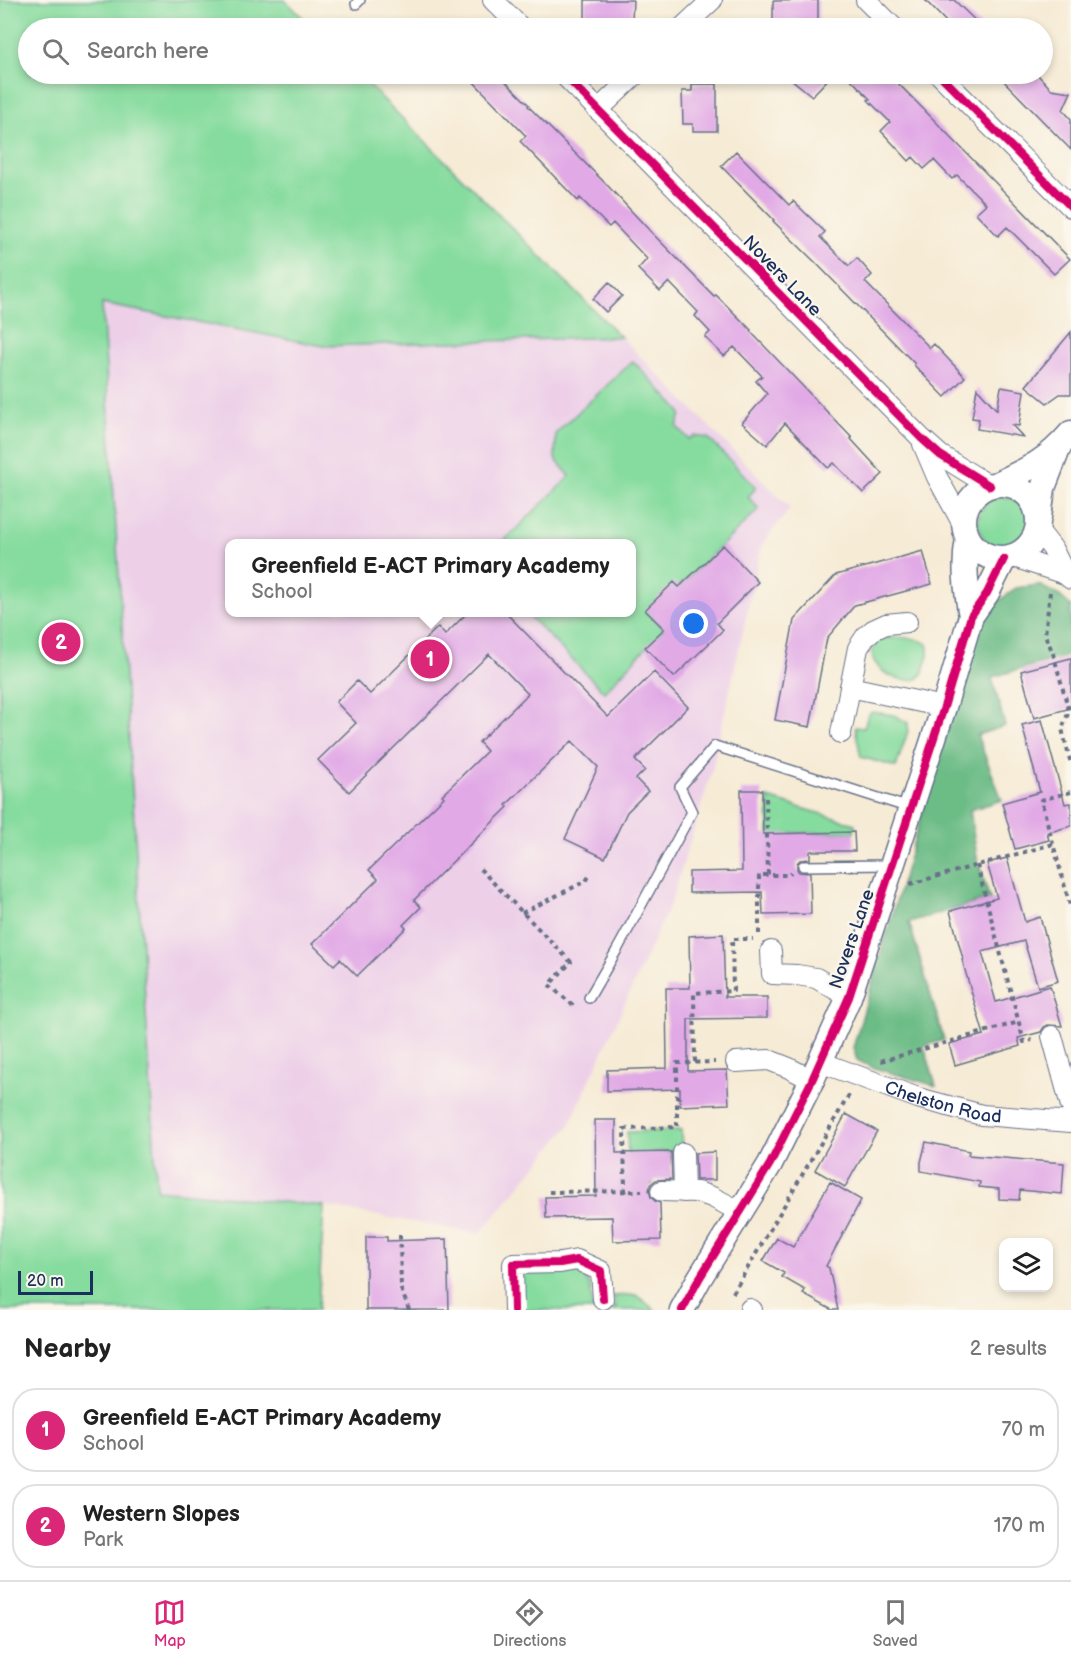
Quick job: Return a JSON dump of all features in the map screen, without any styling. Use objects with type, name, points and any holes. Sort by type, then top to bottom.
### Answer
[{"type":"street","points":[[494,0],[511,18]]},
{"type":"street","points":[[693,18],[712,0]]},
{"type":"street","points":[[866,0],[884,18]]},
{"type":"street","name":"Novers Lane","points":[[573,84],[921,438],[940,454],[994,485]]},
{"type":"street","points":[[598,110],[625,84]]},
{"type":"street","points":[[949,84],[1071,207]]},
{"type":"street","name":"Novers Lane","points":[[921,438],[966,532],[965,584],[971,616]]},
{"type":"street","points":[[1063,574],[1009,558],[993,558],[982,554],[975,549],[966,532],[964,513],[974,495],[984,488],[1035,466],[1065,440]]},
{"type":"street","points":[[1009,558],[1030,546],[1039,524],[1043,488],[1065,440]]},
{"type":"street","points":[[994,485],[1010,485],[1028,494],[1035,505],[1039,524],[1063,574]]},
{"type":"street","name":"Novers Lane","points":[[682,1310],[770,1164],[816,1071],[849,997],[944,707],[971,616],[1009,558]]},
{"type":"street","points":[[841,733],[858,648],[873,630],[886,624],[907,622]]},
{"type":"street","points":[[850,687],[944,707]]},
{"type":"street","points":[[771,951],[772,974],[816,978],[849,997]]},
{"type":"street","points":[[1052,1036],[1071,1106]]},
{"type":"street","name":"Chelston Road","points":[[736,1062],[769,1060],[789,1068],[852,1075],[918,1098],[982,1115],[1071,1122]]},
{"type":"street","points":[[682,1153],[684,1192]]},
{"type":"street","points":[[661,1191],[697,1192],[741,1212]]},
{"type":"street","points":[[514,1310],[513,1264],[560,1263],[577,1260],[601,1271],[603,1299]]},
{"type":"lane","points":[[590,998],[692,812],[680,787],[715,747],[910,808]]},
{"type":"lane","points":[[803,866],[892,865]]},
{"type":"path","points":[[1063,574],[1045,635],[1053,653],[1069,711],[1062,729],[1071,764]]},
{"type":"path","points":[[1071,792],[1041,800],[1071,909]]},
{"type":"path","points":[[766,798],[768,875]]},
{"type":"path","points":[[884,891],[1053,844]]},
{"type":"path","points":[[977,865],[1024,1042],[1052,1036]]},
{"type":"path","points":[[695,1062],[694,993],[733,991],[732,939],[759,938],[759,875],[789,875],[803,866]]},
{"type":"path","points":[[480,868],[571,962],[549,985],[579,1011],[590,998]]},
{"type":"path","points":[[522,913],[586,881],[590,875]]},
{"type":"path","points":[[729,1299],[852,1075],[1019,1022]]},
{"type":"path","points":[[625,1191],[624,1129],[677,1127],[677,1063],[736,1062]]},
{"type":"path","points":[[549,1192],[661,1191]]},
{"type":"path","points":[[400,1234],[401,1289],[409,1310]]},
{"type":"path","points":[[699,1279],[729,1299],[751,1310]]},
{"type":"shaded area","points":[[101,304],[324,346],[621,337],[790,508],[762,545],[711,774],[671,902],[569,1126],[480,1234],[324,1206],[157,1190]]},
{"type":"green space","points":[[0,0],[285,0],[303,18],[18,18],[18,84],[368,84],[621,337],[324,346],[102,304],[157,1190],[324,1206],[318,1310],[0,1310]]},
{"type":"green space","points":[[633,361],[679,410],[681,414],[677,427],[689,439],[695,436],[708,438],[755,486],[748,497],[759,509],[679,587],[646,610],[664,629],[604,692],[530,617],[636,617],[636,539],[506,539],[570,476],[555,459],[556,433]]},
{"type":"green space","points":[[1003,497],[1012,499],[1023,508],[1028,522],[1026,531],[1017,542],[1003,547],[994,545],[983,536],[978,522],[980,513],[989,502]]},
{"type":"green space","points":[[1039,585],[1060,596],[1071,606],[1071,655],[992,677],[1005,726],[977,735],[1002,800],[970,810],[977,858],[990,899],[909,922],[944,1040],[924,1046],[936,1086],[871,1067],[857,1060],[853,1048],[976,629],[996,603],[1016,588]]},
{"type":"green space","points":[[886,638],[912,638],[927,644],[927,662],[919,678],[897,679],[879,667],[872,651],[876,644]]},
{"type":"green space","points":[[872,712],[894,715],[908,723],[908,731],[896,767],[861,757],[855,727],[864,728],[868,715]]},
{"type":"green space","points":[[768,798],[855,824],[854,832],[791,833],[790,871],[770,864]]},
{"type":"green space","points":[[681,1130],[682,1151],[653,1152],[653,1184],[647,1188],[629,1187],[627,1132]]},
{"type":"green space","points":[[572,1269],[587,1280],[592,1294],[592,1307],[616,1307],[613,1296],[636,1295],[655,1310],[521,1310],[521,1275],[528,1270]]},
{"type":"building","points":[[585,0],[633,0],[632,18],[585,18]]},
{"type":"building","points":[[818,0],[818,18],[773,18],[773,1]]},
{"type":"building","points":[[925,0],[954,0],[973,18],[942,18]]},
{"type":"building","points":[[476,84],[508,84],[714,296],[716,295],[751,330],[883,474],[863,493],[834,463],[828,468],[785,423],[767,445],[742,423],[767,394],[756,381],[762,376],[734,347],[724,356],[705,337],[710,332],[695,316],[698,312],[669,282],[660,291],[638,269],[647,259],[613,223],[609,227],[580,198],[578,201],[520,141],[526,136]]},
{"type":"building","points":[[692,84],[717,84],[717,131],[693,131],[693,124],[683,124],[682,91],[692,91]]},
{"type":"building","points":[[797,84],[823,84],[812,96]]},
{"type":"building","points":[[856,84],[899,84],[1070,259],[1054,274],[1007,227],[998,236],[976,213],[986,204],[957,175],[952,179],[934,160],[924,169],[913,157],[909,161],[881,131],[890,122],[868,100],[870,99]]},
{"type":"building","points":[[1007,84],[1046,84],[1051,89],[1071,92],[1063,110],[1071,119],[1071,150]]},
{"type":"building","points":[[736,151],[789,205],[793,201],[825,232],[820,237],[849,266],[857,258],[872,275],[865,282],[930,348],[934,344],[965,377],[945,397],[721,166]]},
{"type":"building","points":[[609,282],[622,296],[606,312],[593,299]]},
{"type":"building","points":[[1071,332],[1071,394],[1060,394],[1047,403],[1026,386]]},
{"type":"building","points":[[1001,387],[1024,391],[1019,426],[1012,425],[1023,437],[977,429],[979,419],[972,418],[977,388],[997,410]]},
{"type":"building","points":[[723,545],[758,582],[717,623],[723,630],[674,677],[645,647],[664,629],[645,610],[674,582],[679,587]]},
{"type":"building","points":[[923,551],[932,584],[855,605],[827,638],[810,727],[775,720],[794,620],[836,575]]},
{"type":"building","points":[[463,617],[510,617],[608,717],[654,672],[688,707],[635,760],[645,770],[636,779],[648,791],[627,812],[605,858],[565,839],[598,767],[572,741],[414,900],[421,907],[403,925],[406,928],[357,976],[340,959],[334,965],[312,944],[378,879],[369,870],[444,797],[442,795],[487,751],[479,742],[528,694],[489,654],[349,792],[318,760],[356,723],[336,702],[357,681],[370,694],[438,627],[445,635]]},
{"type":"building","points":[[1071,658],[1071,708],[1034,718],[1021,671]]},
{"type":"building","points":[[1042,720],[1065,804],[1071,803],[1071,826],[1047,833],[1049,840],[1015,849],[1002,803],[1040,792],[1022,725]]},
{"type":"building","points":[[741,790],[762,790],[763,834],[854,832],[855,851],[811,851],[810,859],[800,860],[797,863],[799,872],[810,873],[811,914],[763,915],[762,892],[689,893],[689,872],[742,871]]},
{"type":"building","points":[[1007,858],[1025,922],[1040,917],[1058,981],[1038,987],[1024,941],[982,952],[996,1002],[1050,986],[1062,1026],[1048,1025],[1041,1032],[1018,1038],[1020,1046],[955,1065],[949,1044],[984,1035],[950,911],[997,898],[987,863]]},
{"type":"building","points":[[723,934],[725,997],[767,997],[767,1018],[688,1019],[688,1071],[727,1070],[729,1104],[680,1106],[680,1089],[607,1091],[607,1070],[667,1068],[666,988],[690,988],[689,936]]},
{"type":"building","points":[[846,1114],[877,1131],[845,1187],[815,1170]]},
{"type":"building","points":[[595,1120],[616,1120],[616,1153],[671,1152],[672,1179],[656,1180],[651,1184],[649,1190],[651,1197],[660,1203],[661,1240],[613,1241],[612,1217],[546,1218],[545,1197],[596,1196]]},
{"type":"building","points":[[926,1142],[969,1151],[968,1155],[1064,1163],[1062,1194],[1020,1190],[1019,1200],[999,1199],[999,1189],[979,1187],[980,1182],[921,1171]]},
{"type":"building","points":[[715,1152],[715,1180],[696,1180],[695,1153]]},
{"type":"building","points":[[830,1182],[861,1200],[826,1266],[829,1268],[838,1310],[832,1310],[803,1294],[805,1290],[782,1277],[784,1273],[763,1261],[777,1238],[793,1247]]},
{"type":"building","points":[[366,1237],[387,1237],[387,1241],[447,1239],[449,1310],[366,1310]]},
{"type":"cycle path","points":[[573,84],[921,438],[940,455],[990,486]]},
{"type":"cycle path","points":[[949,84],[1071,207]]},
{"type":"cycle path","points":[[682,1310],[770,1164],[812,1080],[849,997],[944,707],[971,616],[987,593],[1004,559]]},
{"type":"cycle path","points":[[514,1310],[513,1264],[560,1263],[577,1260],[601,1271],[603,1299]]},
{"type":"place","name":"Western Slopes","points":[[61,642]]},
{"type":"place","name":"Greenfield E-ACT Primary Academy","points":[[430,659]]}]
